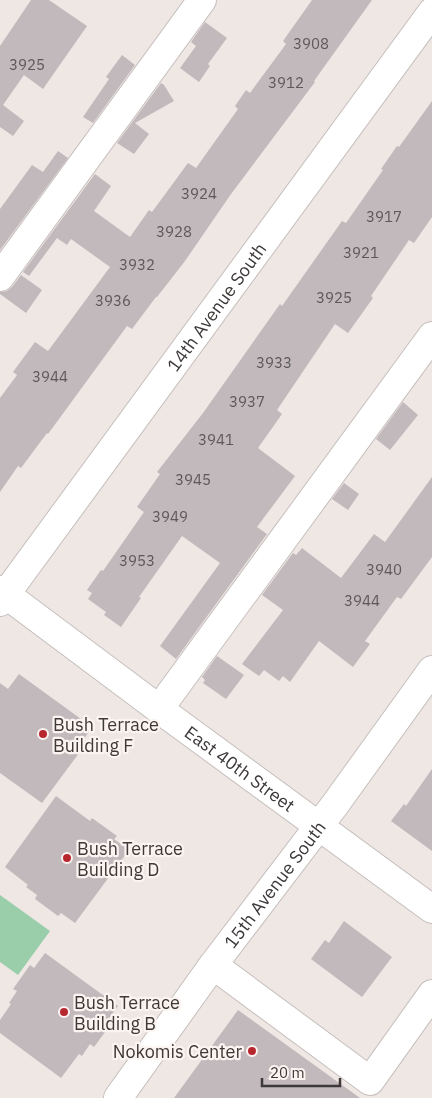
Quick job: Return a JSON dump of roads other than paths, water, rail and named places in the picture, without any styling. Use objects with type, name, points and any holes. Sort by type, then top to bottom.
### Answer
[{"type":"street","points":[[0,277],[202,0]]},
{"type":"street","name":"14th Avenue South","points":[[2,595],[432,12]]},
{"type":"street","points":[[159,709],[432,336]]},
{"type":"street","name":"East 40th Street","points":[[2,595],[432,910]]},
{"type":"street","name":"15th Avenue South","points":[[118,1098],[213,965],[432,670]]},
{"type":"street","points":[[213,965],[370,1081],[432,994]]},
{"type":"place","name":"Bush Terrace Building F","points":[[43,734]]},
{"type":"place","name":"Bush Terrace Building D","points":[[67,858]]},
{"type":"place","name":"Bush Terrace Building B","points":[[64,1012]]},
{"type":"place","name":"Nokomis Center","points":[[252,1051]]}]
